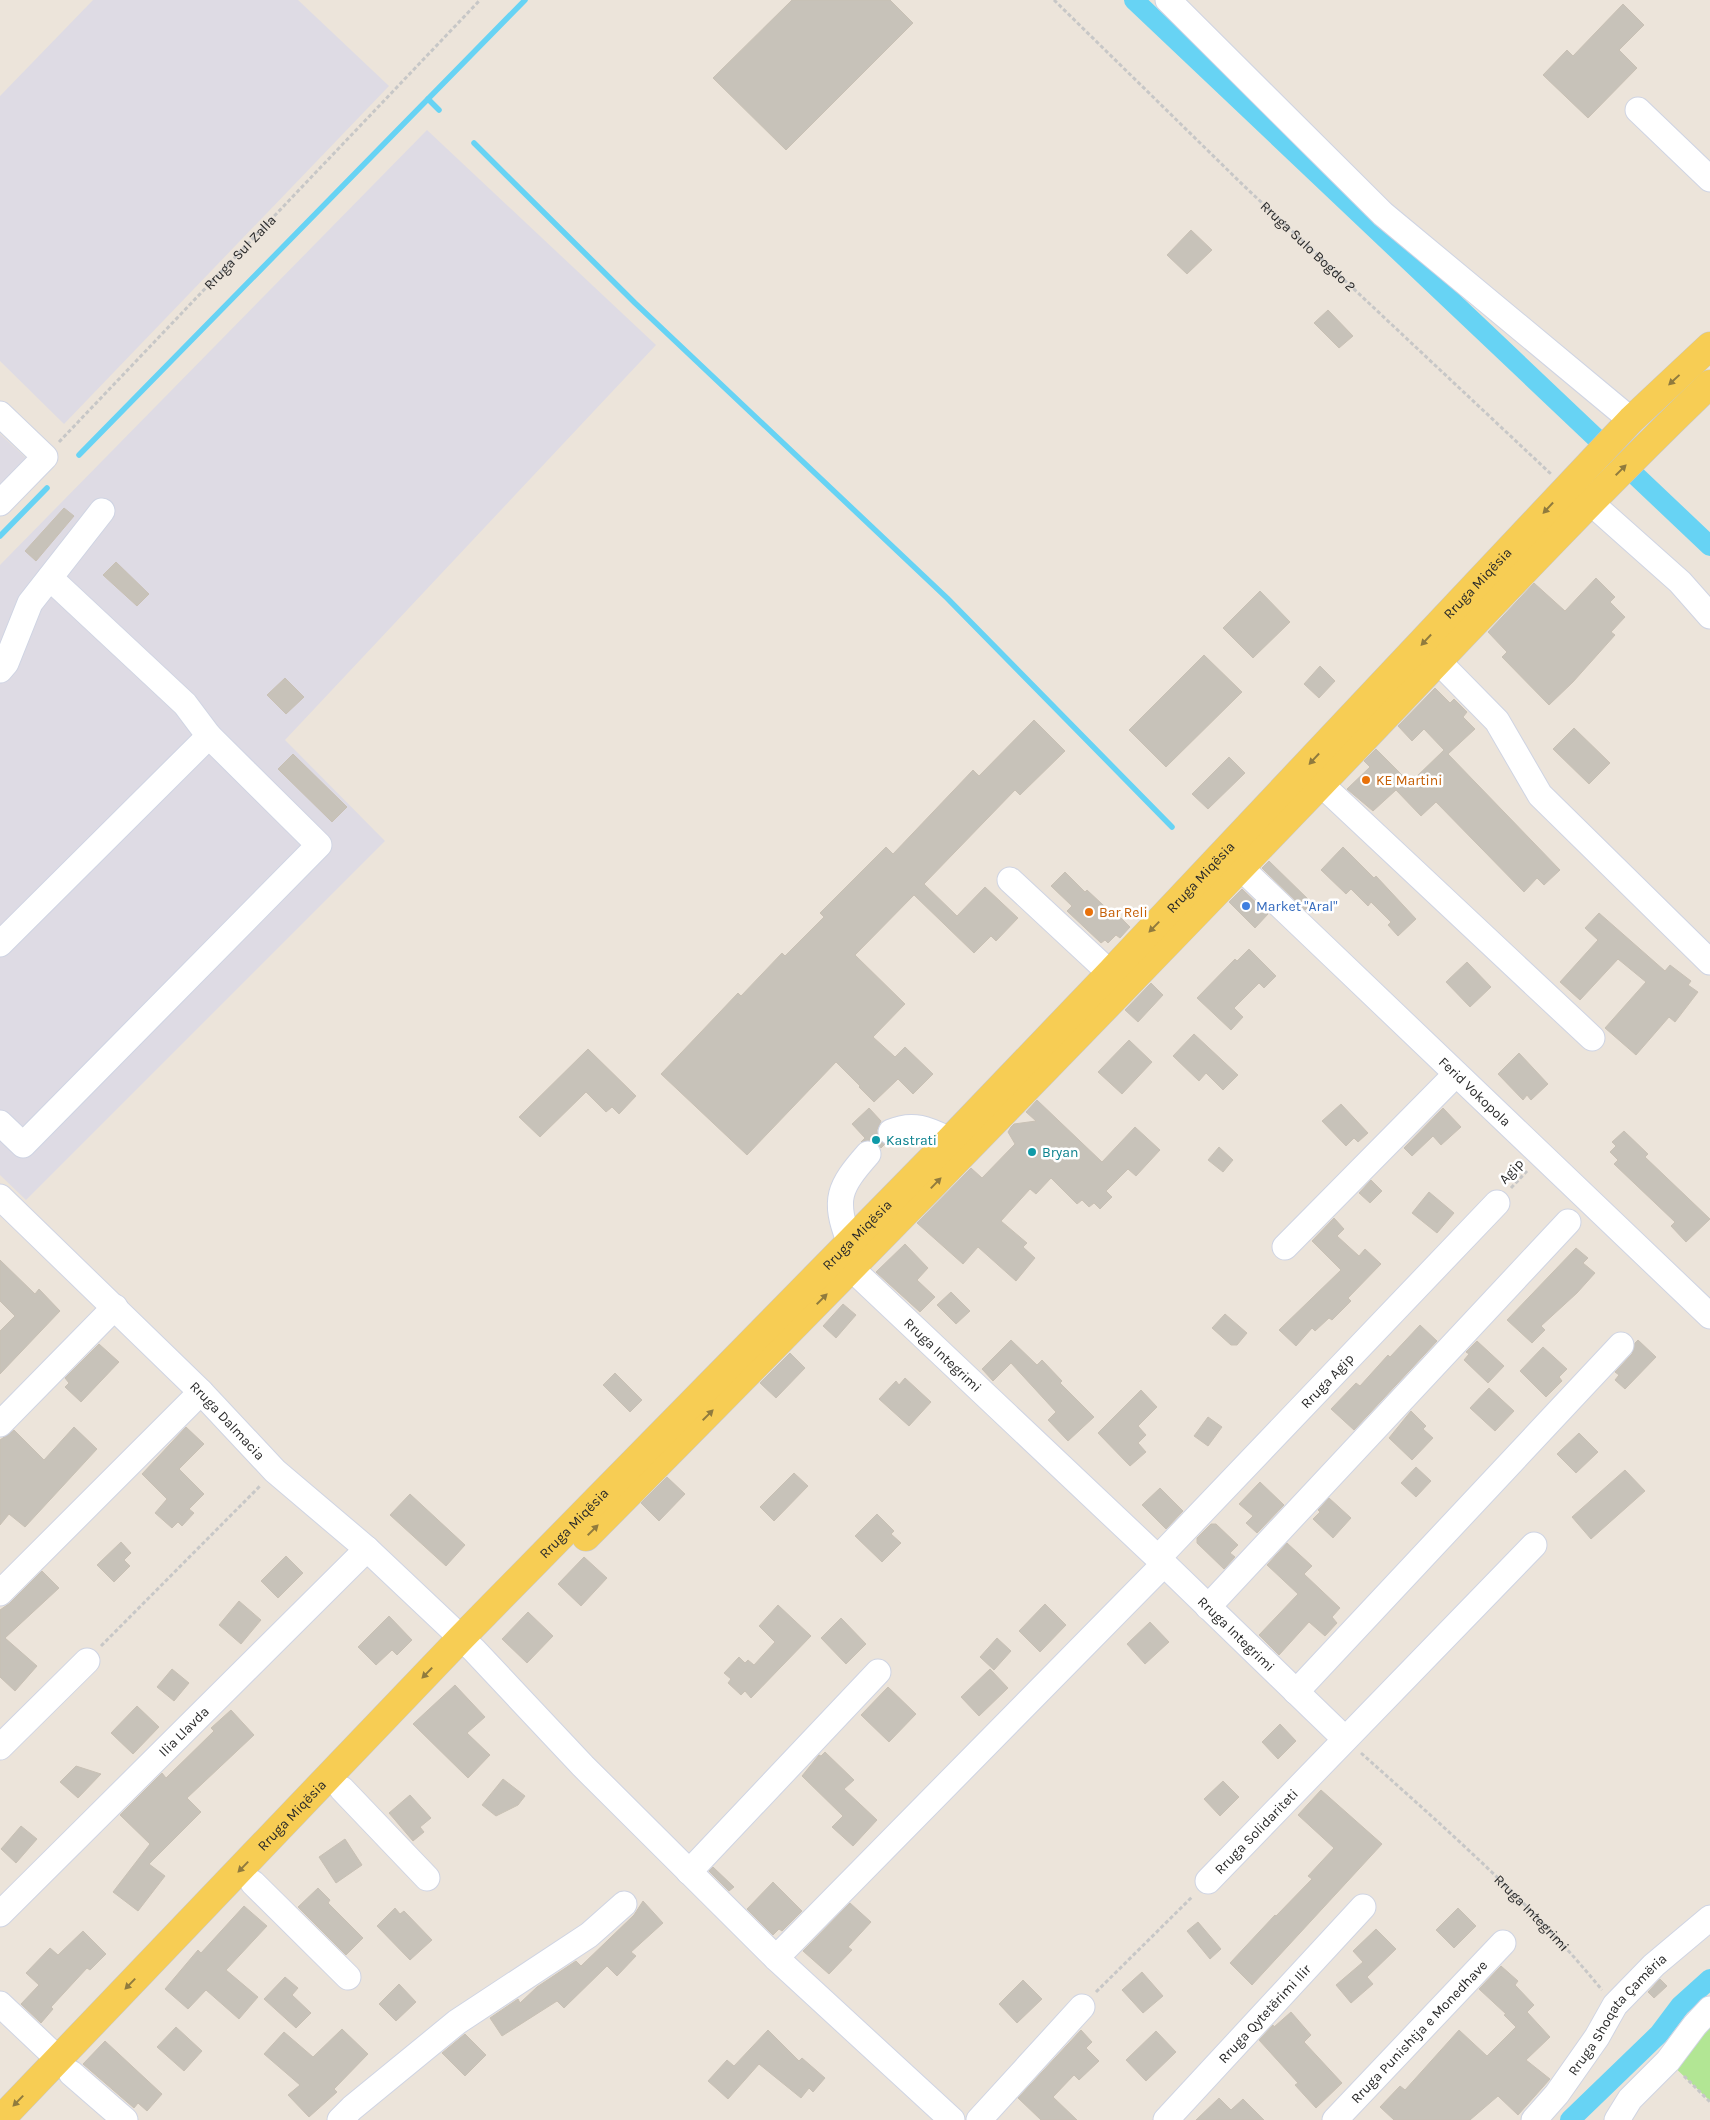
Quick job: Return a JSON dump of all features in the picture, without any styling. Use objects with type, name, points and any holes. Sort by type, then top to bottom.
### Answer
[{"type":"main road","name":"Rruga Miqësia","points":[[0,2120],[64,2066],[253,1883],[342,1789],[468,1644],[852,1269],[1321,784],[1438,661],[1585,489],[1626,426],[1710,346]]},
{"type":"main road","name":"Rruga Miqësia","points":[[26,2120],[64,2066],[468,1644],[849,1241],[950,1140],[1585,489],[1642,450],[1710,384]]},
{"type":"street","points":[[1168,0],[1383,214],[1626,426]]},
{"type":"street","points":[[1638,110],[1710,179]]},
{"type":"street","points":[[0,414],[45,457],[0,503]]},
{"type":"street","points":[[1585,489],[1680,582],[1710,616]]},
{"type":"street","points":[[0,670],[6,663],[30,603],[102,510]]},
{"type":"street","points":[[0,1123],[22,1145],[319,845],[209,736],[185,704],[50,578]]},
{"type":"street","points":[[1438,661],[1497,721],[1540,795],[1710,962]]},
{"type":"street","points":[[0,944],[209,736]]},
{"type":"street","points":[[1321,784],[1592,1038]]},
{"type":"street","name":"Ferid Vokopola","points":[[1240,867],[1710,1316]]},
{"type":"street","points":[[1010,880],[1110,974]]},
{"type":"street","points":[[1285,1247],[1456,1074]]},
{"type":"street","points":[[891,1132],[917,1126],[950,1140]]},
{"type":"street","points":[[849,1241],[841,1219],[840,1200],[849,1175],[868,1154]]},
{"type":"street","name":"Rruga Dalmacia","points":[[0,1197],[201,1392],[275,1471],[366,1550],[468,1644],[583,1766],[776,1958],[952,2120]]},
{"type":"street","name":"Rruga Agip","points":[[776,1958],[1161,1561],[1497,1203]]},
{"type":"street","points":[[1208,1607],[1568,1222]]},
{"type":"street","name":"Rruga Integrimi","points":[[852,1269],[1346,1739]]},
{"type":"street","points":[[0,1424],[115,1307]]},
{"type":"street","points":[[1296,1692],[1621,1345]]},
{"type":"street","points":[[0,1593],[201,1392]]},
{"type":"street","name":"Rruga Solidariteti","points":[[1208,1881],[1534,1545]]},
{"type":"street","name":"Ilia Llavda","points":[[0,1914],[366,1550]]},
{"type":"street","points":[[0,1747],[87,1661]]},
{"type":"street","points":[[689,1872],[878,1672]]},
{"type":"street","points":[[342,1789],[427,1878]]},
{"type":"street","points":[[253,1883],[348,1977]]},
{"type":"street","points":[[340,2120],[457,2022],[589,1935],[624,1904]]},
{"type":"street","name":"Rruga Qytetërimi Ilir","points":[[1166,2120],[1363,1907]]},
{"type":"street","name":"Rruga Shoqata Çamëria","points":[[1534,2120],[1557,2094],[1597,2037],[1615,2006],[1654,1964],[1710,1918]]},
{"type":"street","name":"Rruga Punishtja e Monedhave","points":[[1335,2120],[1503,1943]]},
{"type":"street","points":[[1,2006],[64,2066],[126,2120]]},
{"type":"street","points":[[979,2120],[1082,2007]]},
{"type":"street","points":[[1616,2120],[1630,2099],[1668,2061],[1695,2025],[1710,2009]]},
{"type":"path","name":"Rruga Sul Zalla","points":[[45,457],[480,0]]},
{"type":"path","name":"Rruga Sulo Bogdo 2","points":[[1054,0],[1243,185],[1585,489]]},
{"type":"path","name":"Agip","points":[[1497,1203],[1542,1155]]},
{"type":"path","points":[[87,1661],[275,1471]]},
{"type":"path","name":"Rruga Integrimi","points":[[1346,1739],[1488,1867],[1571,1952],[1615,2006]]},
{"type":"path","name":"Rruga Solidariteti","points":[[1082,2007],[1208,1881]]},
{"type":"path","points":[[1668,2061],[1710,2102]]},
{"type":"shaded area","points":[[93,0],[298,0],[389,86],[64,424],[0,361],[0,96]]},
{"type":"shaded area","points":[[427,130],[656,345],[285,740],[385,841],[26,1200],[0,1175],[0,565]]},
{"type":"shaded area","points":[[0,434],[27,459],[0,486]]},
{"type":"green space","points":[[1710,2017],[1710,2101],[1668,2061]]},
{"type":"building","points":[[792,0],[890,0],[913,23],[786,150],[713,78]]},
{"type":"building","points":[[1623,4],[1644,25],[1619,50],[1637,68],[1588,118],[1543,75],[1567,50],[1573,56]]},
{"type":"building","points":[[1191,230],[1212,250],[1187,274],[1167,255]]},
{"type":"building","points":[[1328,310],[1353,336],[1339,348],[1314,323]]},
{"type":"building","points":[[64,508],[74,516],[36,561],[25,551]]},
{"type":"building","points":[[116,562],[149,594],[137,606],[103,575]]},
{"type":"building","points":[[1596,578],[1615,597],[1610,602],[1625,617],[1611,632],[1615,635],[1573,682],[1549,705],[1502,657],[1507,652],[1488,632],[1534,583],[1565,611]]},
{"type":"building","points":[[1260,591],[1290,622],[1253,658],[1223,628]]},
{"type":"building","points":[[1204,655],[1242,692],[1166,767],[1129,730]]},
{"type":"building","points":[[1320,666],[1335,681],[1319,698],[1304,684]]},
{"type":"building","points":[[285,678],[304,697],[286,714],[267,695]]},
{"type":"building","points":[[1435,688],[1450,703],[1454,699],[1467,712],[1463,717],[1475,729],[1448,754],[1560,870],[1544,885],[1537,878],[1524,892],[1436,802],[1421,816],[1396,790],[1373,811],[1347,789],[1370,767],[1364,761],[1376,749],[1406,779],[1409,776],[1413,780],[1444,750],[1424,729],[1412,741],[1398,726]]},
{"type":"building","points":[[1034,720],[1065,751],[1020,795],[1015,790],[924,884],[957,916],[985,887],[1018,918],[996,941],[991,936],[974,953],[914,895],[855,955],[905,1004],[873,1037],[895,1057],[905,1047],[933,1074],[913,1094],[898,1079],[874,1102],[836,1062],[747,1155],[661,1074],[738,993],[741,996],[782,953],[785,956],[824,917],[820,913],[886,847],[893,854],[973,770],[979,776]]},
{"type":"building","points":[[1574,728],[1610,763],[1589,784],[1553,749]]},
{"type":"building","points":[[293,754],[347,807],[332,822],[278,769]]},
{"type":"building","points":[[1229,757],[1245,773],[1208,809],[1192,794]]},
{"type":"building","points":[[1343,847],[1374,878],[1376,876],[1416,919],[1398,936],[1388,925],[1391,922],[1371,902],[1368,906],[1351,889],[1346,894],[1321,870]]},
{"type":"building","points":[[1269,861],[1312,903],[1305,910],[1262,868]]},
{"type":"building","points":[[1065,872],[1085,892],[1087,890],[1117,918],[1119,916],[1130,927],[1120,938],[1116,935],[1108,943],[1105,940],[1101,943],[1067,911],[1072,906],[1051,886]]},
{"type":"building","name":"Market \"Aral\"","points":[[1242,889],[1268,914],[1255,928],[1229,902]]},
{"type":"building","points":[[1599,913],[1665,971],[1670,965],[1691,981],[1688,985],[1698,992],[1675,1022],[1669,1017],[1636,1055],[1605,1028],[1646,982],[1618,959],[1580,1000],[1560,982],[1598,940],[1585,928]]},
{"type":"building","points":[[1249,949],[1276,976],[1264,988],[1259,983],[1234,1008],[1243,1017],[1231,1030],[1197,998],[1235,959],[1237,961]]},
{"type":"building","points":[[1467,962],[1491,987],[1470,1007],[1446,982]]},
{"type":"building","points":[[1151,983],[1163,995],[1138,1022],[1125,1010]]},
{"type":"building","points":[[1194,1034],[1238,1075],[1223,1090],[1206,1073],[1199,1081],[1173,1056]]},
{"type":"building","points":[[1129,1040],[1152,1062],[1122,1094],[1098,1072]]},
{"type":"building","points":[[588,1049],[636,1096],[619,1114],[612,1107],[606,1112],[586,1092],[540,1137],[519,1117]]},
{"type":"building","points":[[1519,1053],[1548,1084],[1531,1100],[1527,1095],[1523,1100],[1498,1074]]},
{"type":"building","points":[[1037,1100],[1102,1162],[1135,1127],[1160,1150],[1136,1176],[1128,1169],[1106,1191],[1112,1197],[1100,1209],[1094,1203],[1089,1207],[1082,1200],[1077,1204],[1051,1178],[1036,1194],[1030,1189],[1001,1221],[1027,1243],[1023,1247],[1035,1258],[1016,1281],[978,1247],[963,1264],[917,1223],[971,1168],[982,1178],[1015,1144],[1008,1132],[1011,1127],[1014,1124],[1036,1121],[1026,1112]]},
{"type":"building","points":[[1341,1104],[1368,1133],[1358,1142],[1354,1138],[1346,1146],[1322,1121]]},
{"type":"building","points":[[869,1108],[881,1121],[877,1130],[878,1137],[885,1144],[881,1148],[871,1140],[861,1142],[865,1138],[852,1124]]},
{"type":"building","points":[[1443,1108],[1461,1127],[1441,1145],[1433,1136],[1412,1156],[1404,1148]]},
{"type":"building","points":[[1624,1131],[1648,1154],[1645,1157],[1710,1219],[1686,1242],[1671,1226],[1675,1222],[1614,1164],[1618,1160],[1610,1152],[1616,1146],[1612,1142]]},
{"type":"building","points":[[1219,1147],[1233,1160],[1223,1172],[1208,1160]]},
{"type":"building","points":[[1371,1180],[1382,1191],[1370,1203],[1359,1193]]},
{"type":"building","points":[[1429,1192],[1454,1213],[1437,1233],[1412,1213]]},
{"type":"building","points":[[1334,1218],[1344,1229],[1337,1236],[1359,1256],[1365,1249],[1381,1264],[1348,1298],[1351,1301],[1332,1320],[1329,1318],[1315,1331],[1312,1328],[1296,1346],[1279,1330],[1341,1270],[1312,1241]]},
{"type":"building","points":[[905,1244],[928,1268],[917,1280],[935,1297],[920,1312],[876,1272]]},
{"type":"building","points":[[1576,1248],[1588,1258],[1583,1263],[1595,1273],[1577,1293],[1541,1326],[1545,1330],[1532,1343],[1507,1320]]},
{"type":"building","points":[[0,1260],[35,1294],[39,1289],[60,1311],[0,1374],[0,1331],[15,1316],[0,1301]]},
{"type":"building","points":[[951,1292],[970,1311],[956,1324],[937,1305]]},
{"type":"building","points":[[843,1304],[856,1315],[836,1338],[823,1326]]},
{"type":"building","points":[[1225,1314],[1247,1333],[1237,1345],[1231,1345],[1212,1328]]},
{"type":"building","points":[[1420,1325],[1437,1341],[1354,1430],[1331,1409],[1356,1383],[1360,1386],[1388,1355],[1390,1357]]},
{"type":"building","points":[[1011,1340],[1037,1365],[1042,1360],[1062,1381],[1060,1383],[1094,1417],[1068,1441],[1048,1420],[1056,1412],[1011,1363],[993,1381],[982,1369]]},
{"type":"building","points":[[1638,1340],[1656,1357],[1625,1389],[1615,1380],[1619,1375],[1615,1372],[1632,1354],[1635,1343]]},
{"type":"building","points":[[1477,1341],[1504,1366],[1488,1383],[1464,1360],[1469,1354],[1466,1352]]},
{"type":"building","points":[[99,1344],[119,1362],[81,1402],[65,1387],[69,1383],[65,1378]]},
{"type":"building","points":[[1543,1347],[1567,1369],[1559,1377],[1562,1381],[1546,1397],[1520,1371]]},
{"type":"building","points":[[790,1353],[805,1368],[776,1398],[760,1383]]},
{"type":"building","points":[[615,1373],[642,1400],[630,1412],[603,1385]]},
{"type":"building","points":[[905,1378],[931,1402],[909,1426],[879,1399],[896,1381],[899,1385]]},
{"type":"building","points":[[1489,1388],[1514,1411],[1495,1431],[1470,1408]]},
{"type":"building","points":[[1141,1390],[1157,1407],[1138,1426],[1146,1435],[1138,1443],[1146,1452],[1130,1466],[1098,1433]]},
{"type":"building","points":[[1411,1411],[1426,1426],[1423,1429],[1433,1438],[1412,1460],[1389,1438]]},
{"type":"building","points":[[1208,1417],[1222,1427],[1208,1446],[1194,1436]]},
{"type":"building","points":[[74,1427],[97,1449],[25,1527],[9,1514],[0,1525],[0,1440],[14,1430],[44,1460]]},
{"type":"building","points":[[186,1427],[204,1444],[179,1469],[204,1494],[189,1509],[194,1513],[182,1526],[178,1522],[172,1528],[155,1513],[167,1499],[142,1474]]},
{"type":"building","points":[[1579,1433],[1598,1452],[1576,1473],[1557,1454]]},
{"type":"building","points":[[1416,1467],[1431,1481],[1416,1497],[1401,1483]]},
{"type":"building","points":[[1625,1470],[1645,1491],[1591,1539],[1572,1517]]},
{"type":"building","points":[[794,1473],[808,1486],[774,1521],[760,1507]]},
{"type":"building","points":[[667,1477],[685,1494],[659,1521],[641,1503]]},
{"type":"building","points":[[1260,1482],[1284,1505],[1257,1533],[1246,1523],[1253,1516],[1239,1504]]},
{"type":"building","points":[[1160,1488],[1183,1511],[1166,1529],[1142,1505]]},
{"type":"building","points":[[410,1494],[465,1545],[446,1566],[390,1515]]},
{"type":"building","points":[[1329,1498],[1351,1518],[1333,1538],[1313,1519]]},
{"type":"building","points":[[877,1514],[894,1531],[891,1534],[901,1543],[882,1562],[855,1536]]},
{"type":"building","points":[[1211,1524],[1216,1524],[1238,1545],[1230,1553],[1235,1557],[1224,1569],[1197,1543],[1197,1538]]},
{"type":"building","points":[[121,1542],[131,1553],[124,1560],[130,1566],[114,1582],[97,1565]]},
{"type":"building","points":[[1287,1543],[1312,1566],[1304,1574],[1340,1608],[1332,1617],[1337,1623],[1325,1636],[1309,1622],[1279,1655],[1259,1635],[1298,1594],[1267,1565]]},
{"type":"building","points":[[286,1556],[303,1573],[278,1598],[261,1581]]},
{"type":"building","points":[[584,1557],[607,1578],[581,1606],[558,1584]]},
{"type":"building","points":[[42,1571],[59,1588],[5,1638],[37,1666],[15,1691],[0,1677],[0,1610],[10,1603]]},
{"type":"building","points":[[239,1601],[261,1620],[241,1644],[219,1625]]},
{"type":"building","points":[[1045,1604],[1066,1625],[1040,1652],[1019,1631]]},
{"type":"building","points":[[778,1605],[811,1636],[751,1698],[745,1691],[741,1695],[728,1683],[731,1679],[724,1673],[739,1657],[745,1663],[748,1660],[754,1665],[775,1642],[759,1626]]},
{"type":"building","points":[[528,1612],[553,1636],[527,1663],[502,1639]]},
{"type":"building","points":[[389,1616],[412,1640],[397,1655],[392,1650],[376,1665],[358,1647]]},
{"type":"building","points":[[841,1618],[866,1644],[846,1664],[821,1638]]},
{"type":"building","points":[[1150,1622],[1169,1642],[1145,1664],[1127,1644]]},
{"type":"building","points":[[997,1638],[1011,1651],[994,1670],[980,1657]]},
{"type":"building","points":[[172,1669],[189,1683],[174,1701],[157,1687]]},
{"type":"building","points":[[990,1669],[1008,1688],[979,1716],[961,1697]]},
{"type":"building","points":[[455,1685],[485,1717],[467,1733],[490,1755],[468,1778],[413,1724]]},
{"type":"building","points":[[888,1687],[916,1714],[889,1742],[861,1715]]},
{"type":"building","points":[[137,1706],[159,1727],[133,1754],[111,1733]]},
{"type":"building","points":[[231,1710],[254,1735],[187,1798],[201,1812],[149,1864],[165,1876],[138,1911],[113,1892],[150,1844],[120,1815],[162,1773],[166,1778],[214,1731],[211,1728]]},
{"type":"building","points":[[1280,1724],[1296,1741],[1278,1759],[1262,1742]]},
{"type":"building","points":[[825,1752],[854,1780],[844,1789],[877,1820],[853,1846],[832,1827],[843,1816],[802,1776],[819,1755],[821,1756]]},
{"type":"building","points":[[76,1766],[101,1774],[78,1798],[60,1782]]},
{"type":"building","points":[[503,1779],[525,1796],[518,1805],[496,1816],[482,1805]]},
{"type":"building","points":[[1223,1781],[1239,1797],[1220,1816],[1204,1799]]},
{"type":"building","points":[[1321,1790],[1382,1844],[1252,1985],[1230,1963],[1312,1879],[1308,1876],[1334,1848],[1298,1815]]},
{"type":"building","points":[[410,1795],[431,1818],[420,1827],[424,1832],[413,1841],[389,1813]]},
{"type":"building","points":[[21,1826],[37,1839],[16,1863],[1,1849]]},
{"type":"building","points":[[345,1839],[362,1865],[336,1883],[319,1857]]},
{"type":"building","points":[[713,1867],[734,1887],[729,1891],[709,1871]]},
{"type":"building","points":[[773,1882],[802,1911],[782,1931],[779,1929],[773,1935],[747,1909]]},
{"type":"building","points":[[318,1888],[330,1900],[328,1903],[363,1938],[346,1955],[298,1907]]},
{"type":"building","points":[[643,1901],[663,1923],[631,1952],[636,1956],[617,1976],[607,1966],[564,2008],[557,2001],[502,2036],[490,2018],[518,1999],[520,2003],[537,1987],[576,1961],[581,1966],[634,1915]]},
{"type":"building","points":[[850,1903],[871,1922],[848,1947],[852,1950],[829,1974],[803,1951]]},
{"type":"building","points":[[244,1906],[267,1926],[226,1970],[258,1997],[239,2019],[206,1990],[188,2009],[165,1989],[198,1950],[201,1953]]},
{"type":"building","points":[[395,1908],[400,1914],[404,1911],[432,1940],[410,1960],[377,1926]]},
{"type":"building","points":[[1458,1908],[1476,1926],[1454,1948],[1436,1930]]},
{"type":"building","points":[[1198,1922],[1221,1949],[1210,1959],[1187,1931]]},
{"type":"building","points":[[1376,1929],[1396,1949],[1367,1977],[1373,1984],[1351,2003],[1336,1985],[1363,1962],[1353,1951]]},
{"type":"building","points":[[83,1931],[106,1954],[90,1970],[87,1968],[51,2007],[53,2009],[41,2023],[21,2004],[39,1985],[26,1973],[50,1948],[58,1955]]},
{"type":"building","points":[[1501,1966],[1518,1981],[1515,1985],[1534,2005],[1527,2012],[1550,2037],[1526,2060],[1550,2079],[1518,2115],[1498,2096],[1470,2120],[1394,2120],[1380,2107],[1400,2086],[1405,2090],[1459,2030],[1487,2056],[1516,2027],[1504,2015],[1506,2014],[1479,1989]]},
{"type":"building","points":[[1142,1972],[1163,1996],[1143,2013],[1122,1990]]},
{"type":"building","points":[[285,1977],[298,1988],[292,1995],[311,2013],[296,2028],[264,1999]]},
{"type":"building","points":[[1660,1979],[1667,1986],[1654,1998],[1648,1992]]},
{"type":"building","points":[[1023,1980],[1042,1999],[1017,2023],[999,2004]]},
{"type":"building","points":[[399,1984],[416,2002],[396,2021],[379,2004]]},
{"type":"building","points":[[1291,2012],[1311,2035],[1304,2042],[1342,2083],[1316,2108],[1295,2085],[1298,2083],[1259,2040],[1273,2025],[1274,2027]]},
{"type":"building","points":[[176,2027],[202,2051],[184,2071],[157,2047]]},
{"type":"building","points":[[342,2029],[368,2054],[334,2089],[337,2092],[309,2117],[288,2095],[300,2085],[264,2054],[284,2032],[313,2057]]},
{"type":"building","points":[[768,2030],[799,2061],[802,2058],[825,2078],[813,2092],[809,2088],[801,2098],[759,2064],[728,2099],[708,2081],[727,2060],[734,2066]]},
{"type":"building","points":[[1081,2030],[1092,2042],[1086,2048],[1099,2061],[1079,2080],[1074,2075],[1053,2097],[1077,2120],[1041,2120],[1018,2098]]},
{"type":"building","points":[[1156,2031],[1176,2052],[1146,2081],[1126,2060]]},
{"type":"building","points":[[465,2034],[486,2055],[465,2076],[442,2053]]},
{"type":"building","points":[[105,2041],[162,2094],[147,2111],[138,2103],[134,2108],[83,2064]]},
{"type":"building","points":[[1219,2098],[1231,2110],[1243,2099],[1264,2120],[1196,2120]]},
{"type":"waterway","points":[[79,455],[525,0]]},
{"type":"waterway","points":[[1134,0],[1710,546]]},
{"type":"waterway","points":[[428,99],[439,110]]},
{"type":"waterway","points":[[474,143],[635,303],[947,598],[1172,827]]},
{"type":"waterway","points":[[0,536],[47,488]]},
{"type":"waterway","points":[[1570,2120],[1659,2034],[1680,2006],[1710,1979]]},
{"type":"place","name":"KE Martini","points":[[1366,780]]},
{"type":"place","name":"Market \"Aral\"","points":[[1246,906]]},
{"type":"place","name":"Bar Reli","points":[[1089,912]]},
{"type":"place","name":"Kastrati","points":[[876,1140]]},
{"type":"place","name":"Bryan","points":[[1032,1152]]}]
